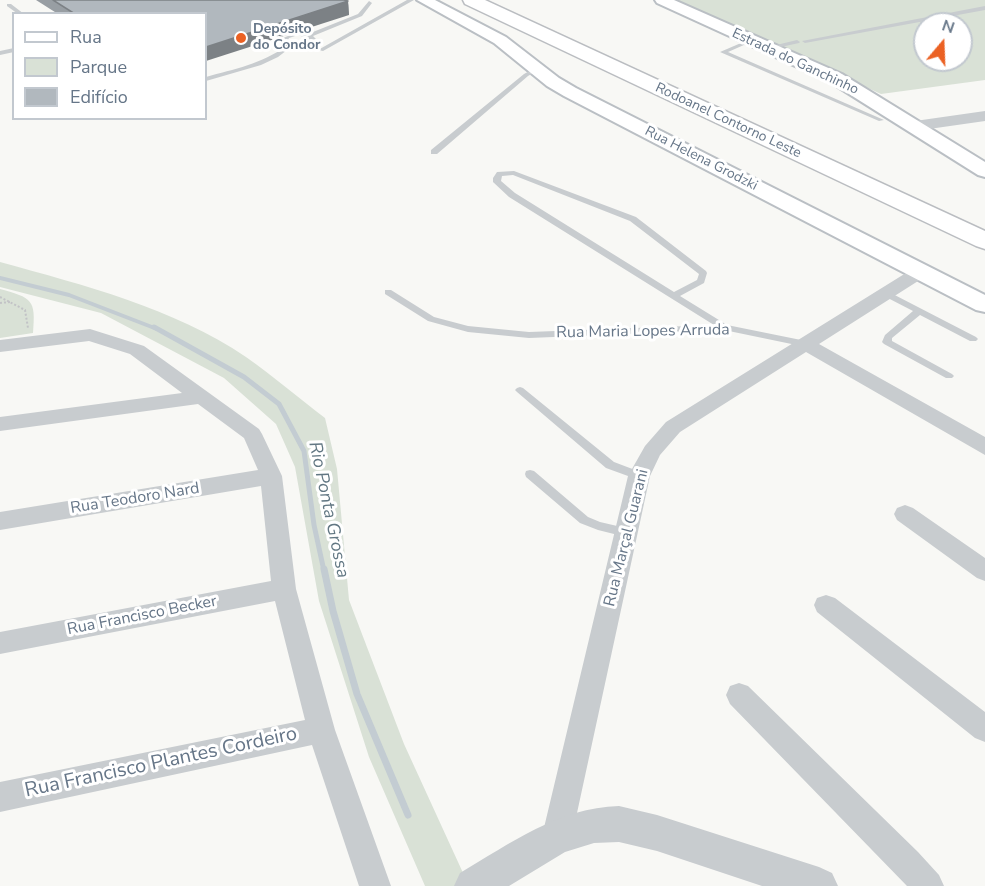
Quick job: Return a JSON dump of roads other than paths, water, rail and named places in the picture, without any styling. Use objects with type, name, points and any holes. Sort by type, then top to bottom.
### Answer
[{"type":"highway","name":"Rodoanel Contorno Leste","points":[[471,0],[985,241]]},
{"type":"highway","name":"Rodoanel Contorno Leste","points":[[503,0],[985,219]]},
{"type":"main road","name":"Rua Helena Grodzki","points":[[424,0],[500,40],[537,69],[581,97],[985,305]]},
{"type":"main road","name":"Estrada do Ganchinho","points":[[662,0],[836,78],[985,171]]},
{"type":"street","points":[[915,126],[985,116]]},
{"type":"street","name":"Rua Marçal Guarani","points":[[557,836],[639,476],[652,451],[673,427],[920,272]]},
{"type":"street","points":[[0,346],[90,335],[137,350],[252,434],[271,476],[284,589],[321,730],[375,886]]},
{"type":"street","name":"Rua Maria Lopes Arruda","points":[[806,344],[985,447]]},
{"type":"street","points":[[0,424],[202,396]]},
{"type":"street","name":"Rua Teodoro Nard","points":[[0,521],[271,476]]},
{"type":"street","points":[[904,514],[985,571]]},
{"type":"street","name":"Rua Francisco Becker","points":[[0,643],[284,589]]},
{"type":"street","points":[[826,605],[985,729]]},
{"type":"street","points":[[739,695],[928,886]]},
{"type":"street","name":"Rua Francisco Plantes Cordeiro","points":[[0,797],[321,730]]},
{"type":"street","points":[[473,886],[557,836],[594,825],[619,824],[657,833],[819,886]]},
{"type":"lane","points":[[321,50],[411,0]]},
{"type":"lane","points":[[310,36],[313,39],[311,42],[299,46],[283,41],[286,37],[298,34],[310,36],[360,15],[368,1]]},
{"type":"lane","points":[[9,4],[19,12]]},
{"type":"lane","points":[[805,41],[985,8]]},
{"type":"lane","points":[[750,41],[723,52],[881,120]]},
{"type":"lane","points":[[766,48],[797,42]]},
{"type":"lane","points":[[207,79],[259,64],[276,56],[290,45]]},
{"type":"lane","points":[[434,152],[526,75],[537,69]]},
{"type":"lane","points":[[675,296],[702,281],[703,273],[633,219],[514,173],[500,174],[497,178],[497,182],[512,195],[724,327]]},
{"type":"lane","name":"Rua Maria Lopes Arruda","points":[[388,292],[431,319],[468,329],[529,335],[724,327],[806,344]]},
{"type":"lane","points":[[885,293],[973,339]]},
{"type":"lane","points":[[919,311],[888,337],[887,342],[949,376]]},
{"type":"lane","points":[[520,390],[610,465],[639,476]]},
{"type":"lane","points":[[530,474],[584,520],[597,526],[626,532]]},
{"type":"waterway","name":"Rio Ponta Grossa","points":[[0,278],[69,295],[157,329]]},
{"type":"waterway","name":"Rio Ponta Grossa","points":[[154,327],[244,377],[279,404],[304,451],[314,525],[324,571]]},
{"type":"waterway","name":"Rio Ponta Grossa","points":[[324,569],[333,611],[357,694],[408,815]]},
{"type":"place","name":"Depósito do Condor","points":[[241,38]]}]
